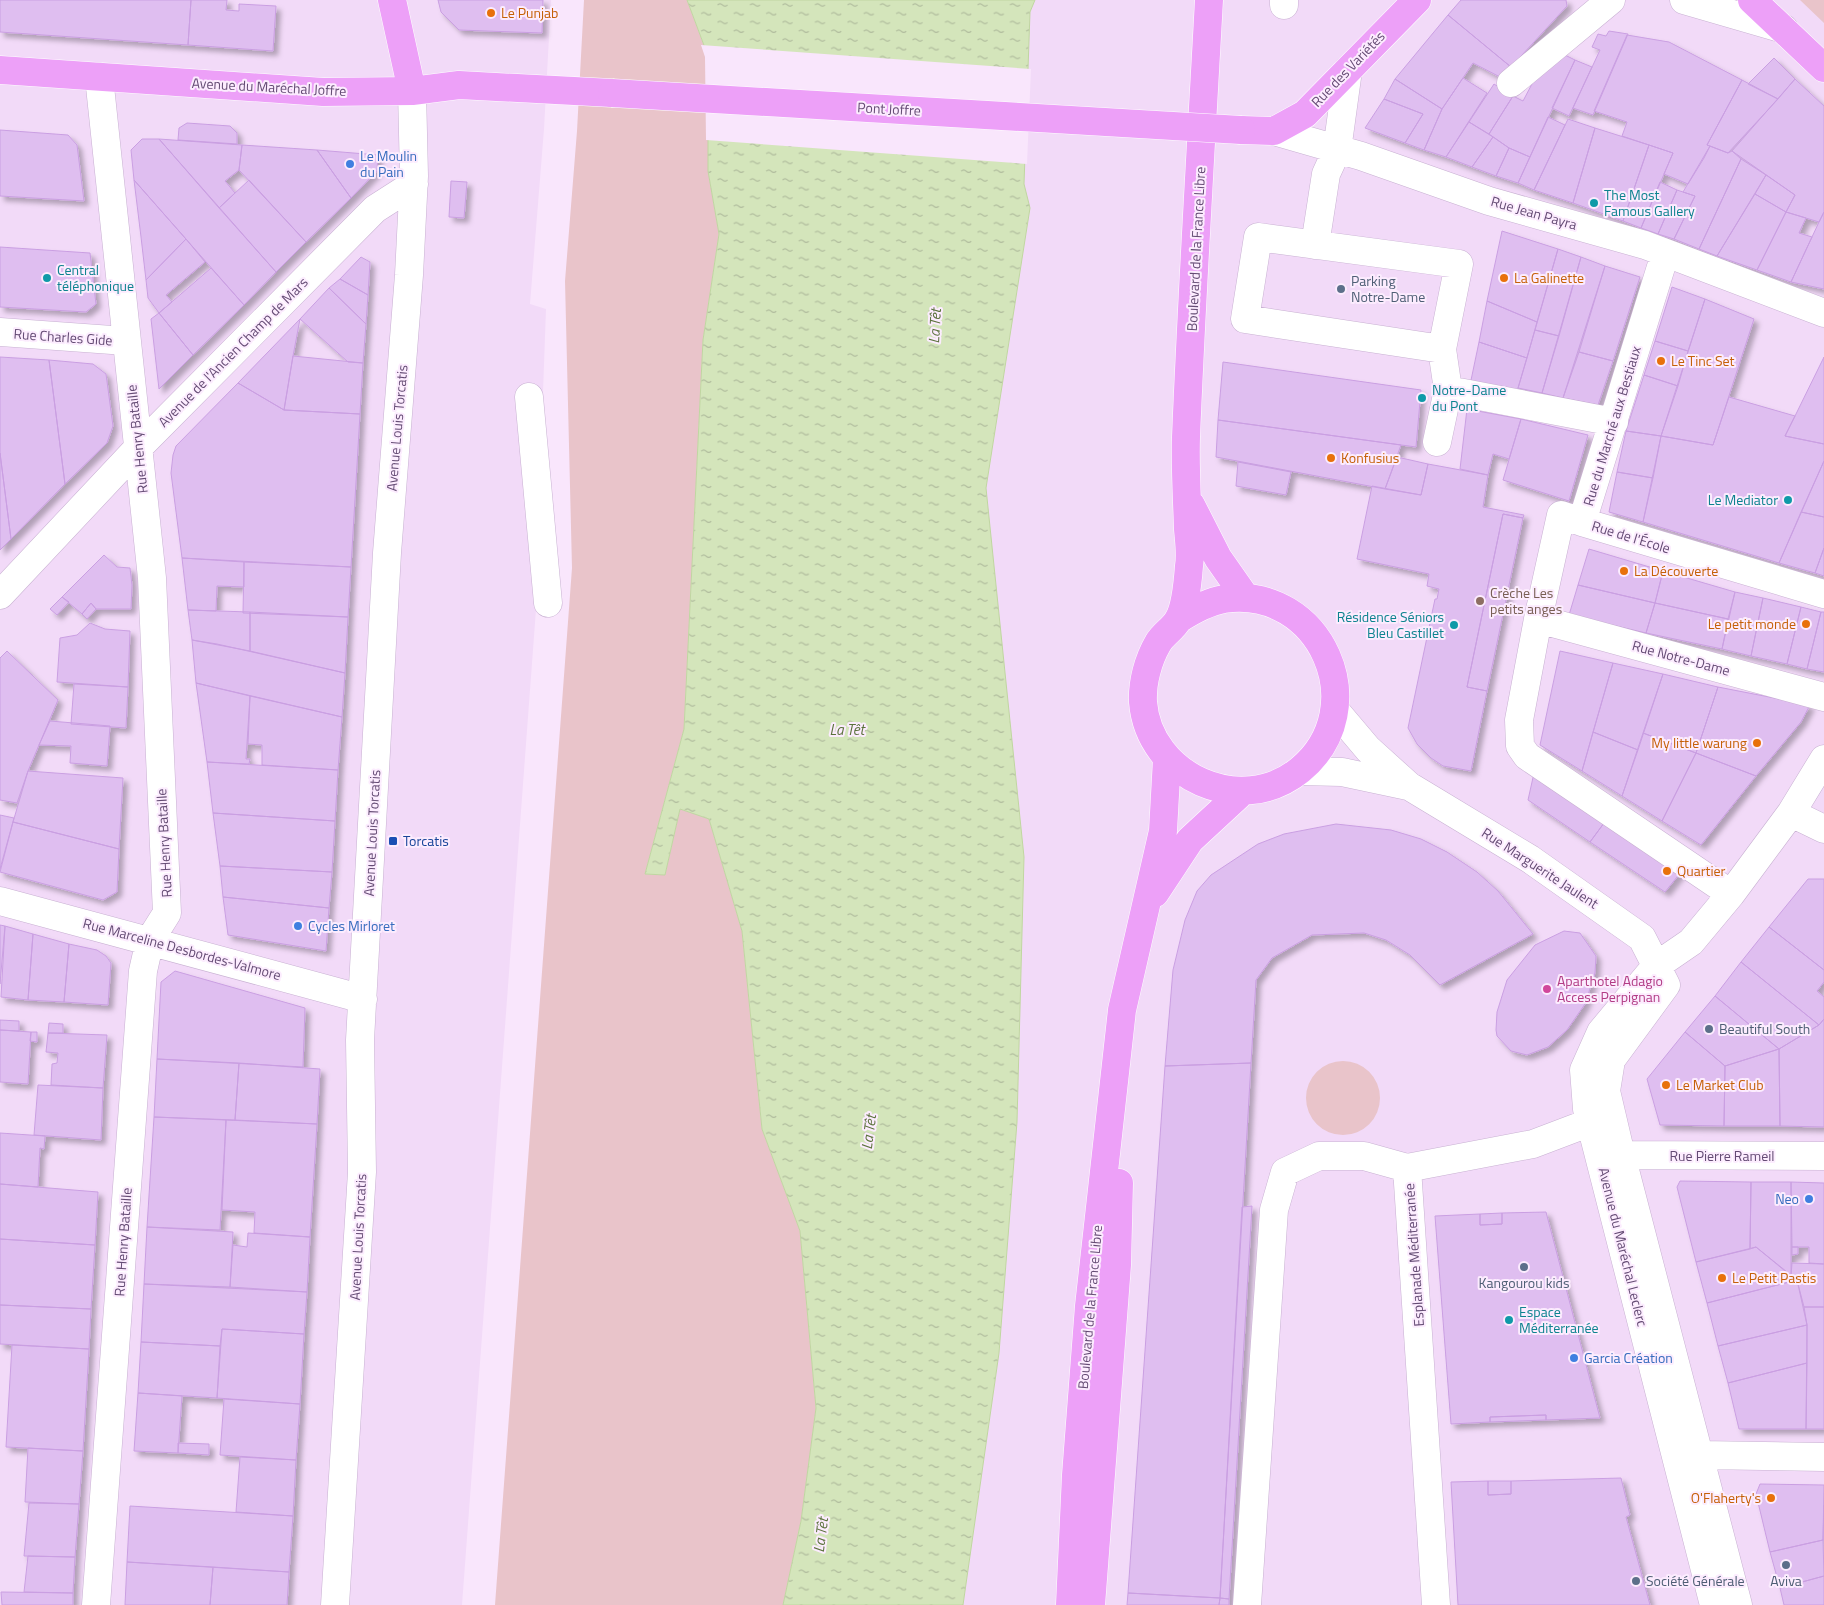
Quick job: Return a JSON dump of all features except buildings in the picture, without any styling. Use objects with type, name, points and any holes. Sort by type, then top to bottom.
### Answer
[{"type":"main road","points":[[392,0],[412,91]]},
{"type":"main road","name":"Boulevard de la France Libre","points":[[1179,619],[1190,564],[1185,463],[1209,0]]},
{"type":"main road","name":"Rue des Variétés","points":[[1274,132],[1305,114],[1417,0]]},
{"type":"main road","points":[[1752,0],[1824,68]]},
{"type":"main road","name":"Avenue du Maréchal Joffre","points":[[0,70],[323,92],[412,91],[459,85],[538,88]]},
{"type":"main road","name":"Pont Joffre","points":[[538,88],[1241,130]]},
{"type":"main road","name":"Rue Jean Payra","points":[[1241,130],[1274,132]]},
{"type":"main road","name":"Boulevard de la France Libre","points":[[1187,498],[1218,558],[1246,598]]},
{"type":"main road","points":[[1246,598],[1272,604],[1296,616],[1315,634],[1328,657],[1335,683],[1335,710],[1324,740],[1315,754],[1299,771],[1272,786],[1243,791],[1214,788],[1188,777],[1167,759],[1150,732],[1143,702],[1146,671],[1158,642],[1179,619],[1207,604],[1222,599],[1246,598]]},
{"type":"main road","name":"Boulevard de la France Libre","points":[[1070,1605],[1076,1475],[1089,1306],[1122,1010],[1148,904],[1163,831],[1167,759]]},
{"type":"main road","name":"Boulevard de la France Libre","points":[[1148,904],[1190,840],[1243,791]]},
{"type":"main road","name":"Boulevard de la France Libre","points":[[1091,1605],[1117,1265],[1122,1010]]},
{"type":"street","points":[[1511,83],[1611,0]]},
{"type":"street","points":[[1684,0],[1784,29]]},
{"type":"street","points":[[1315,245],[1327,153],[1348,70]]},
{"type":"street","name":"Rue Henry Bataille","points":[[96,1605],[143,971],[150,940],[167,913],[152,578],[98,77]]},
{"type":"street","name":"Avenue Louis Torcatis","points":[[334,1605],[362,1172],[360,1040],[386,562],[409,275],[414,184],[412,91]]},
{"type":"street","points":[[1305,114],[1327,153]]},
{"type":"street","name":"Rue Jean Payra","points":[[1274,132],[1327,153],[1645,245],[1824,313]]},
{"type":"street","name":"Avenue de l'Ancien Champ de Mars","points":[[0,595],[138,448],[375,209],[414,184]]},
{"type":"street","points":[[1437,442],[1448,390],[1442,349],[1459,264],[1258,237],[1245,319],[1442,349]]},
{"type":"street","name":"Rue du Marché aux Bestiaux","points":[[1661,267],[1582,522],[1561,515],[1538,619],[1519,720],[1520,746],[1527,756],[1731,894]]},
{"type":"street","name":"Rue Charles Gide","points":[[0,332],[126,341]]},
{"type":"street","points":[[1448,390],[1614,422]]},
{"type":"street","points":[[529,397],[548,603]]},
{"type":"street","name":"Rue de l'École","points":[[1582,522],[1824,594]]},
{"type":"street","name":"Rue Notre-Dame","points":[[1538,619],[1824,697]]},
{"type":"street","name":"Rue Marguerite Jaulent","points":[[1335,710],[1368,749],[1409,786],[1530,859],[1606,911],[1642,938],[1656,966]]},
{"type":"street","name":"Avenue du Maréchal Leclerc","points":[[1611,1157],[1591,1122],[1587,1109],[1584,1070],[1601,1032],[1656,966],[1690,942],[1731,894],[1791,813],[1824,759]]},
{"type":"street","name":"Rue Marguerite Jaulent","points":[[1299,771],[1342,772],[1409,786]]},
{"type":"street","points":[[1791,813],[1824,829]]},
{"type":"street","name":"Rue Marceline Desbordes-Valmore","points":[[0,901],[363,999]]},
{"type":"street","name":"Avenue du Maréchal Leclerc","points":[[1656,966],[1666,985],[1640,1016],[1611,1060],[1606,1091],[1611,1157],[1689,1457],[1738,1605]]},
{"type":"street","points":[[1408,1168],[1533,1144],[1591,1122]]},
{"type":"street","name":"Esplanade Méditerranée","points":[[1247,1605],[1274,1210],[1285,1172],[1319,1156],[1364,1156],[1408,1168],[1436,1605]]},
{"type":"street","name":"Rue Pierre Rameil","points":[[1611,1157],[1824,1156]]},
{"type":"street","points":[[1689,1457],[1824,1457]]},
{"type":"street","name":"Avenue du Maréchal Leclerc","points":[[1689,1457],[1714,1605]]},
{"type":"shaded area","points":[[0,0],[551,0],[544,129],[530,304],[546,309],[543,392],[518,401],[539,569],[462,1605],[0,1605]]},
{"type":"shaded area","points":[[584,0],[687,0],[708,56],[708,171],[719,234],[703,340],[684,729],[645,874],[665,875],[680,809],[709,819],[742,931],[762,1129],[800,1231],[816,1408],[801,1521],[783,1605],[495,1605],[572,568],[565,281],[577,131]]},
{"type":"shaded area","points":[[1035,0],[1824,0],[1824,1605],[963,1605],[999,1353],[1017,1122],[1024,857],[986,488],[1030,208],[1024,185],[1030,12]]},
{"type":"shaded area","points":[[1800,0],[1824,0],[1824,23]]},
{"type":"shaded area","points":[[1343,1061],[1357,1064],[1369,1072],[1377,1084],[1380,1098],[1377,1112],[1369,1124],[1357,1132],[1343,1135],[1329,1132],[1317,1124],[1309,1112],[1306,1098],[1309,1084],[1317,1072],[1329,1064]]},
{"type":"water","name":"La Têt","points":[[687,0],[1035,0],[1030,12],[1024,184],[1030,208],[986,488],[1024,857],[1017,1122],[999,1353],[963,1605],[783,1605],[801,1521],[816,1408],[800,1231],[762,1129],[742,931],[709,819],[680,809],[665,875],[645,874],[684,729],[703,340],[719,234],[708,171],[708,56]]},
{"type":"pier","points":[[701,45],[1031,69],[1027,164],[706,140],[705,57]]},
{"type":"place","name":"Le Punjab","points":[[491,13]]},
{"type":"place","name":"Le Moulin du Pain","points":[[350,164]]},
{"type":"place","name":"The Most Famous Gallery","points":[[1594,203]]},
{"type":"place","name":"Central téléphonique","points":[[47,278]]},
{"type":"place","name":"La Galinette","points":[[1504,278]]},
{"type":"place","name":"Parking Notre-Dame","points":[[1341,289]]},
{"type":"place","name":"Le Tinc Set","points":[[1661,361]]},
{"type":"place","name":"Notre-Dame du Pont","points":[[1422,398]]},
{"type":"place","name":"Konfusius","points":[[1331,458]]},
{"type":"place","name":"Le Mediator","points":[[1788,500]]},
{"type":"place","name":"La Découverte","points":[[1624,571]]},
{"type":"place","name":"Crèche Les petits anges","points":[[1480,601]]},
{"type":"place","name":"Le petit monde","points":[[1806,624]]},
{"type":"place","name":"Résidence Séniors Bleu Castillet","points":[[1454,625]]},
{"type":"place","name":"My little warung","points":[[1757,743]]},
{"type":"place","name":"Torcatis","points":[[393,841]]},
{"type":"place","name":"Quartier","points":[[1667,871]]},
{"type":"place","name":"Cycles Mirloret","points":[[298,926]]},
{"type":"place","name":"Aparthotel Adagio Access Perpignan","points":[[1547,989]]},
{"type":"place","name":"Beautiful South","points":[[1709,1029]]},
{"type":"place","name":"Le Market Club","points":[[1666,1085]]},
{"type":"place","name":"Neo","points":[[1809,1199]]},
{"type":"place","name":"Kangourou kids","points":[[1524,1267]]},
{"type":"place","name":"Le Petit Pastis","points":[[1722,1278]]},
{"type":"place","name":"Espace Méditerranée","points":[[1509,1320]]},
{"type":"place","name":"Garcia Création","points":[[1574,1358]]},
{"type":"place","name":"O'Flaherty's","points":[[1771,1498]]},
{"type":"place","name":"Aviva","points":[[1786,1565]]},
{"type":"place","name":"Société Générale","points":[[1636,1581]]}]
